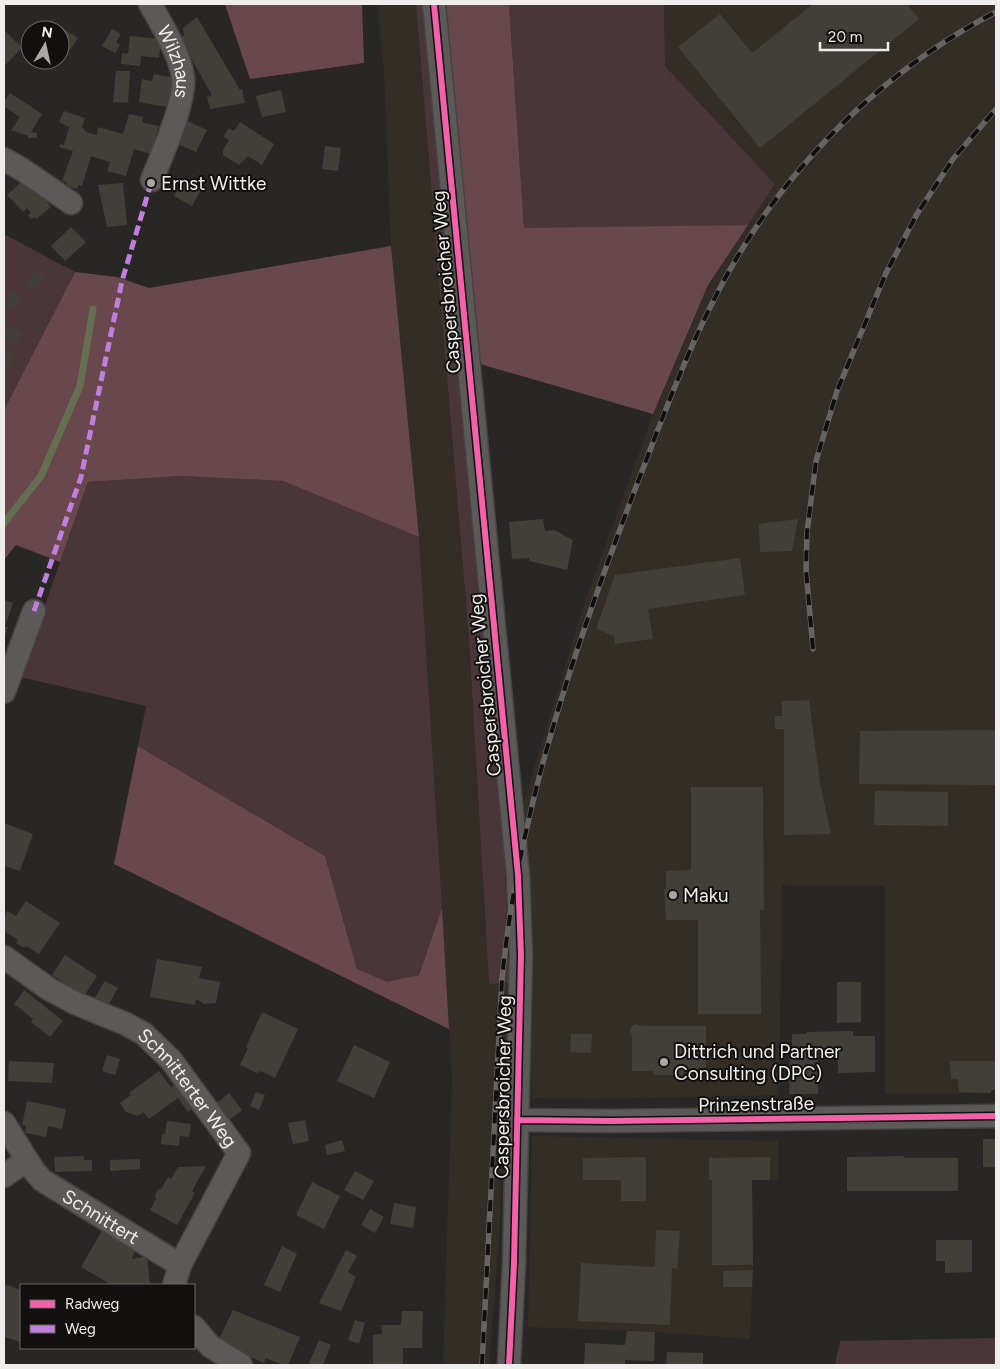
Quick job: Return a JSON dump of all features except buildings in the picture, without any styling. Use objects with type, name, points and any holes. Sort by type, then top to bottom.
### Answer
[{"type":"street","name":"Wilzhaus","points":[[150,4],[164,30],[180,66],[183,78],[180,106],[152,180]]},
{"type":"street","name":"Caspersbroicher Weg","points":[[434,4],[518,875],[521,955],[514,1263],[509,1365]]},
{"type":"street","points":[[4,159],[71,203]]},
{"type":"street","points":[[4,692],[34,611]]},
{"type":"street","name":"Schnitterter Weg","points":[[4,957],[49,989],[75,1003],[126,1024],[144,1034],[171,1060],[239,1154],[177,1275]]},
{"type":"street","name":"Prinzenstraße","points":[[517,1120],[610,1121],[996,1116]]},
{"type":"street","name":"Schnittert","points":[[4,1123],[42,1180],[177,1275]]},
{"type":"street","points":[[4,1176],[27,1160]]},
{"type":"street","points":[[195,1329],[210,1346],[241,1365]]},
{"type":"shaded area","points":[[225,4],[362,4],[364,63],[250,79]]},
{"type":"shaded area","points":[[377,4],[416,4],[469,639],[489,984],[509,983],[498,1254],[489,1365],[443,1365],[452,1079],[419,537],[391,246],[384,70]]},
{"type":"shaded area","points":[[416,4],[429,4],[503,816],[509,983],[489,984],[469,639]]},
{"type":"shaded area","points":[[446,4],[509,4],[524,228],[748,225],[708,285],[653,414],[480,364]]},
{"type":"shaded area","points":[[509,4],[664,4],[665,66],[775,184],[748,225],[524,229]]},
{"type":"shaded area","points":[[664,4],[996,4],[996,1090],[991,1090],[991,1093],[885,1094],[885,886],[782,885],[779,1095],[593,1099],[532,1098],[528,866],[523,805],[583,608],[653,414],[708,285],[775,184],[665,66]]},
{"type":"shaded area","points":[[4,234],[75,272],[4,410]]},
{"type":"shaded area","points":[[391,246],[419,537],[283,481],[181,476],[88,482],[60,562],[16,545],[4,560],[4,410],[75,272],[117,277],[149,288]]},
{"type":"shaded area","points":[[181,476],[283,481],[419,537],[442,908],[419,975],[387,983],[357,969],[325,856],[138,746],[146,706],[20,677],[88,482]]},
{"type":"shaded area","points":[[138,746],[325,856],[357,969],[387,982],[419,975],[442,908],[449,1029],[114,864]]},
{"type":"shaded area","points":[[532,1136],[778,1141],[778,1180],[752,1180],[753,1265],[750,1339],[655,1332],[528,1327]]},
{"type":"shaded area","points":[[996,1338],[996,1365],[835,1365],[840,1341]]},
{"type":"waterway","points":[[4,523],[41,476],[80,386],[93,309]]},
{"type":"railway","points":[[482,1365],[502,979],[510,914],[536,787],[554,725],[594,601],[639,479],[694,340],[728,274],[768,210],[816,151],[870,98],[931,51],[963,30],[996,12]]},
{"type":"railway","points":[[813,649],[806,570],[807,532],[816,461],[837,391],[886,273],[917,214],[953,159],[996,109]]},
{"type":"marked path","points":[[34,611],[81,477],[122,281],[152,180]]},
{"type":"cycle path","points":[[434,4],[518,875],[521,955],[514,1263],[509,1365]]},
{"type":"cycle path","points":[[517,1120],[610,1121],[996,1116]]},
{"type":"place","name":"Ernst Wittke","points":[[151,183]]},
{"type":"place","name":"Maku","points":[[673,895]]},
{"type":"place","name":"Dittrich und Partner Consulting (DPC)","points":[[664,1062]]}]
